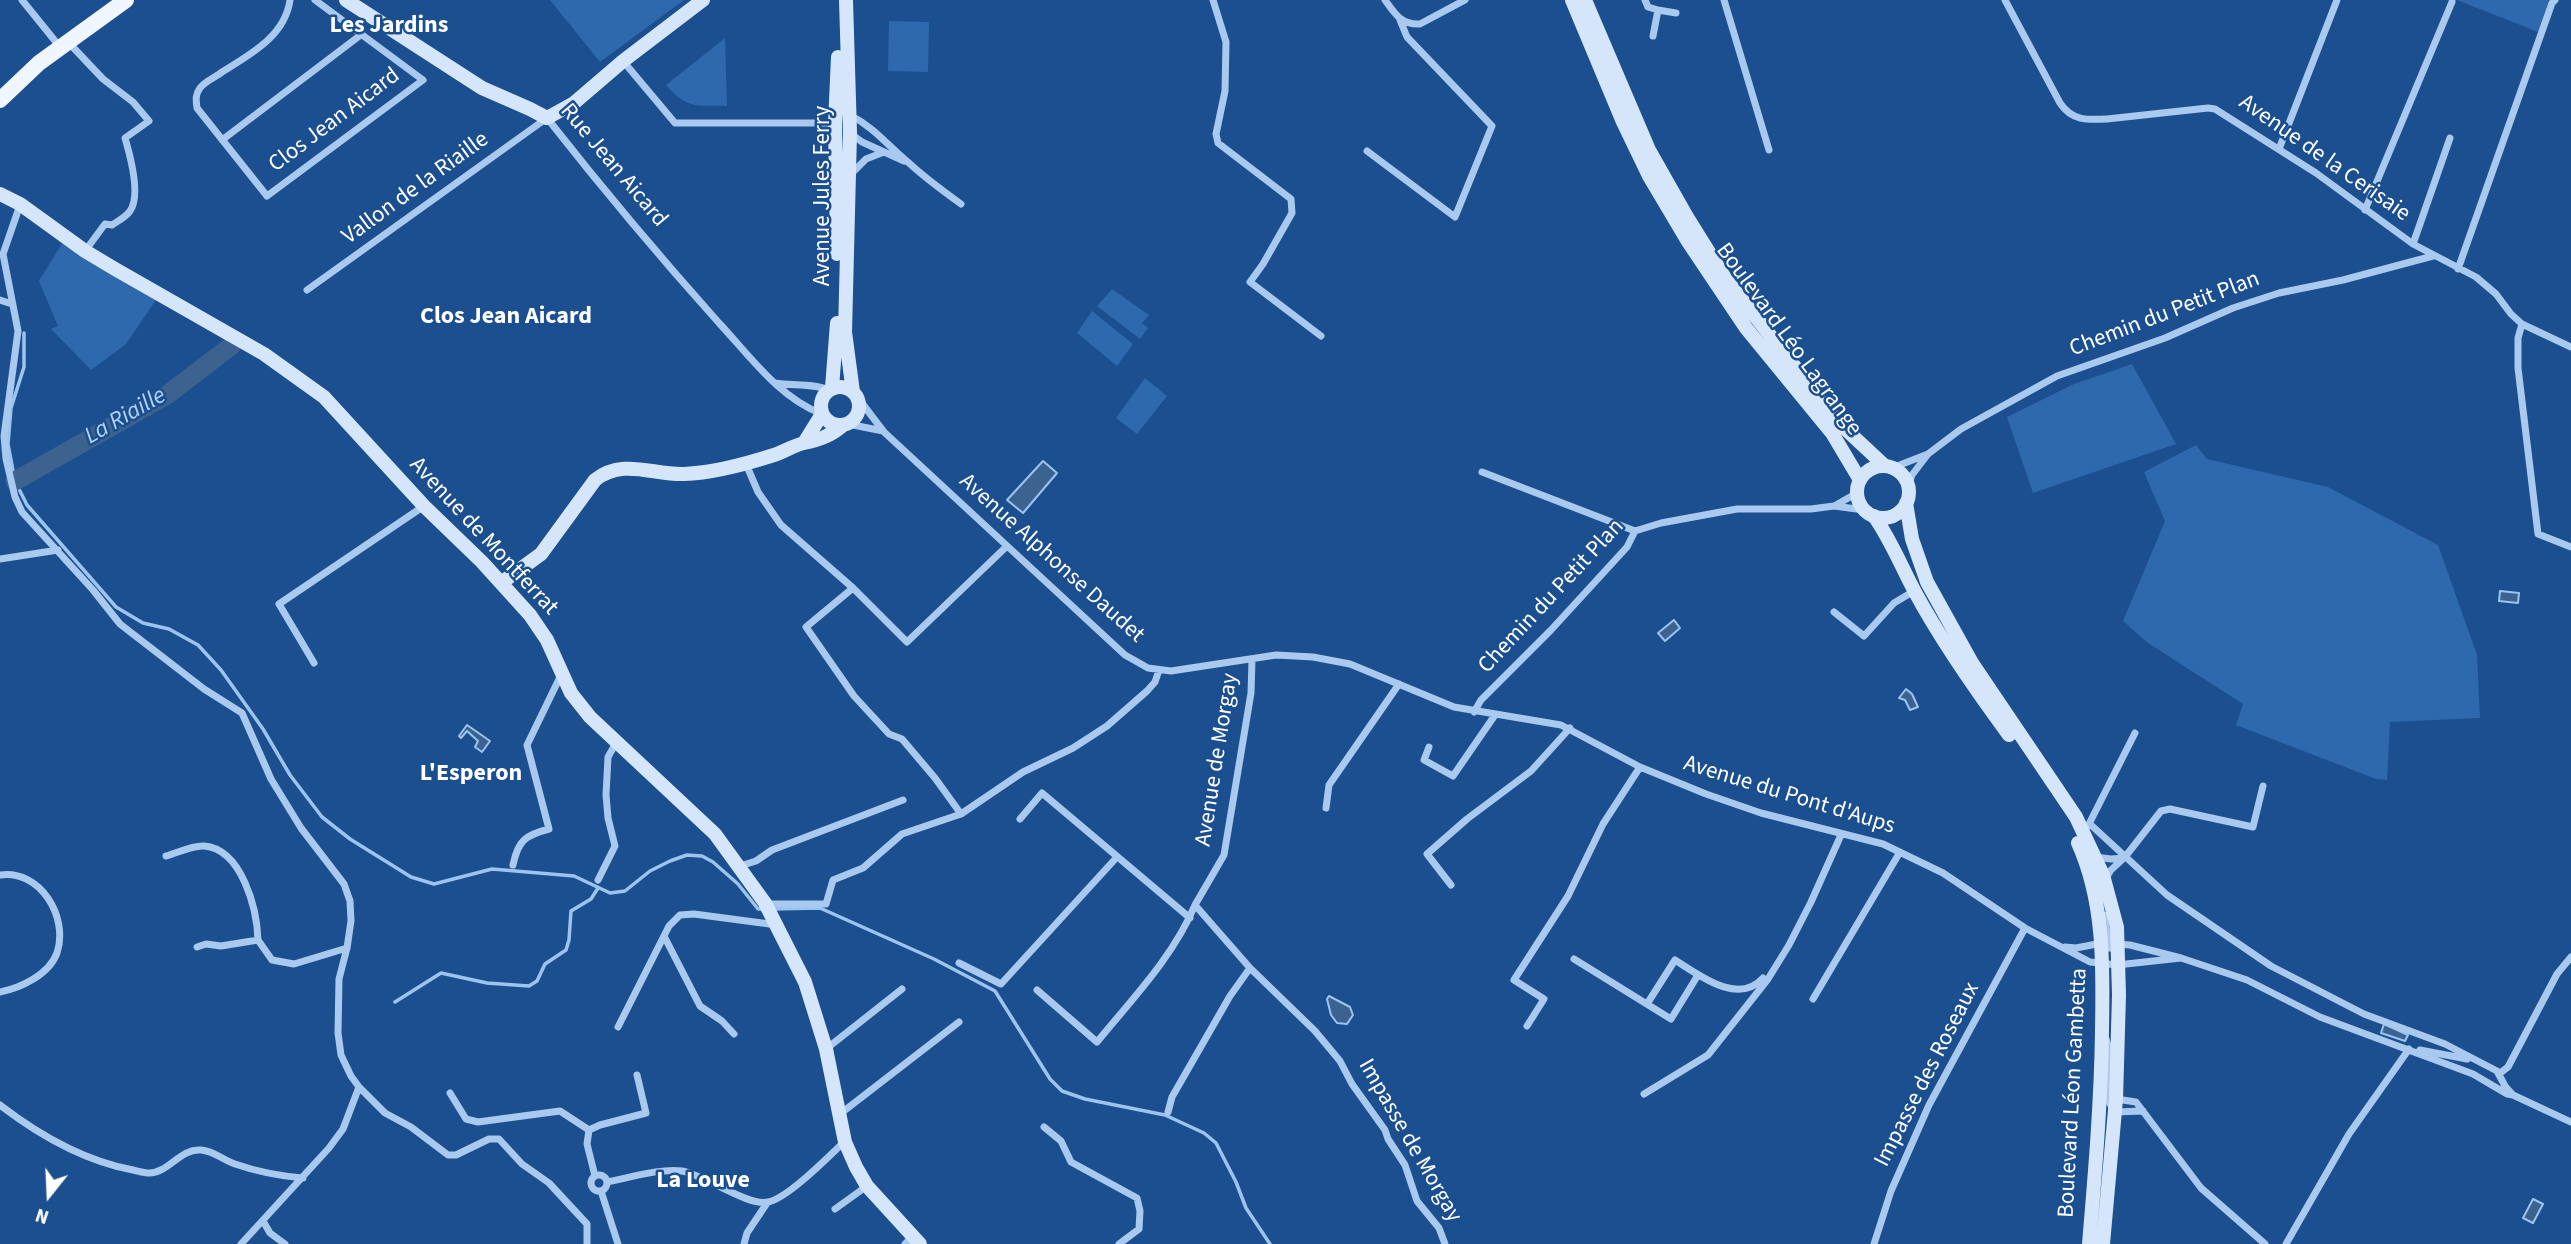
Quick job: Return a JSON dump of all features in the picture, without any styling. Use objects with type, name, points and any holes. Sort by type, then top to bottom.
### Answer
[{"type":"main road","points":[[0,100],[38,63],[126,0]]},
{"type":"street","points":[[22,0],[64,45],[133,102],[149,121],[125,138],[135,198],[132,209],[112,225],[105,223],[85,251]]},
{"type":"street","name":"Clos Jean Aicard","points":[[290,0],[288,15],[277,32],[245,58],[201,86],[196,97],[197,108],[267,196],[423,80],[315,0]]},
{"type":"street","name":"Rue Jean Aicard","points":[[346,0],[482,88],[547,118],[624,215],[775,383],[803,405],[822,414]]},
{"type":"street","points":[[547,118],[573,103],[703,0]]},
{"type":"street","name":"Avenue Jules Ferry","points":[[825,388],[832,371],[837,326],[835,123],[839,0]]},
{"type":"street","name":"Avenue Jules Ferry","points":[[846,0],[850,133],[845,332],[856,395]]},
{"type":"street","points":[[1213,0],[1226,42],[1225,91],[1216,134],[1218,143],[1291,199],[1293,206],[1292,213],[1264,264],[1250,282],[1321,336]]},
{"type":"street","points":[[1367,151],[1455,217],[1492,126],[1407,37],[1400,20],[1385,0]]},
{"type":"street","points":[[1400,20],[1420,24],[1465,0]]},
{"type":"street","name":"Boulevard Léo Lagrange","points":[[1572,0],[1639,154],[1686,240],[1746,328],[1832,433],[1858,487]]},
{"type":"street","name":"Boulevard Léo Lagrange","points":[[1585,0],[1649,150],[1726,278],[1840,424],[1889,467]]},
{"type":"street","points":[[1646,0],[1648,7],[1676,13]]},
{"type":"street","points":[[1724,0],[1769,150]]},
{"type":"street","name":"Avenue de la Cerisaie","points":[[2005,0],[2060,103],[2073,116],[2090,120],[2107,119],[2208,107],[2223,112],[2316,173],[2413,244],[2476,277],[2496,294],[2522,324],[2571,347]]},
{"type":"street","points":[[2279,149],[2337,0]]},
{"type":"street","points":[[2458,269],[2555,0]]},
{"type":"street","points":[[2365,210],[2452,2]]},
{"type":"street","points":[[1653,36],[1658,10]]},
{"type":"street","points":[[222,140],[362,34]]},
{"type":"street","points":[[623,61],[675,123],[835,123],[884,152],[907,162]]},
{"type":"street","points":[[835,123],[848,114],[872,129],[891,144],[907,162],[961,204]]},
{"type":"street","name":"Vallon de la Riaille","points":[[307,290],[547,118]]},
{"type":"street","points":[[2413,244],[2450,138]]},
{"type":"street","points":[[848,177],[859,164],[884,152]]},
{"type":"street","name":"Avenue de Montferrat","points":[[0,194],[20,204],[85,251],[264,354],[324,397],[424,506],[530,615],[547,640],[574,697],[616,743],[715,834],[770,912],[805,982],[826,1049],[845,1142],[867,1186],[912,1242]]},
{"type":"street","points":[[20,204],[3,254],[18,331],[4,436],[6,459],[15,497],[22,512],[120,624],[204,689],[242,713],[271,779],[301,828],[344,884],[350,901],[351,921],[348,948],[339,979],[338,1033],[341,1055],[359,1087],[385,1114],[411,1127],[448,1155],[456,1155],[489,1139],[499,1139],[522,1164],[549,1183],[587,1224],[587,1244]]},
{"type":"street","name":"Chemin du Petit Plan","points":[[1908,486],[1912,475],[1928,454],[1961,429],[2057,376],[2165,338],[2233,308],[2279,293],[2434,256]]},
{"type":"street","points":[[0,300],[12,304]]},
{"type":"street","points":[[2522,324],[2518,338],[2518,368],[2538,534],[2571,547]]},
{"type":"street","points":[[501,583],[541,554],[595,480],[604,472],[625,467],[682,474],[746,464],[834,433],[858,413],[856,395],[840,387],[804,387],[775,383]]},
{"type":"street","points":[[804,443],[822,414],[821,401],[825,388]]},
{"type":"street","name":"Avenue Alphonse Daudet","points":[[856,395],[884,432],[1125,655],[1148,668],[1159,670],[1190,670],[1252,660]]},
{"type":"street","points":[[822,414],[830,423],[884,432]]},
{"type":"street","name":"Chemin du Petit Plan","points":[[1889,467],[1928,454]]},
{"type":"street","points":[[746,464],[758,492],[780,525],[853,589],[906,642],[1007,546]]},
{"type":"street","points":[[2099,882],[2051,793],[1962,670],[1914,591],[1886,533],[1869,513],[1858,487],[1870,470],[1889,467],[1902,475],[1908,486],[1906,503],[1912,539],[1933,593],[1972,663],[2086,828],[2197,918],[2271,966],[2364,1014],[2445,1044],[2480,1062],[2500,1075],[2514,1095]]},
{"type":"street","points":[[1482,472],[1635,531]]},
{"type":"street","name":"Chemin du Petit Plan","points":[[1834,506],[1858,487]]},
{"type":"street","points":[[1869,513],[1889,517],[1896,514],[1906,503]]},
{"type":"street","points":[[314,663],[279,604],[424,506]]},
{"type":"street","name":"Chemin du Petit Plan","points":[[1474,712],[1481,700],[1551,630],[1627,547],[1635,531],[1661,523],[1737,509],[1811,509],[1834,506],[1869,513]]},
{"type":"street","points":[[0,559],[58,550]]},
{"type":"street","points":[[853,589],[806,627],[854,696],[889,734],[902,738],[961,814]]},
{"type":"street","points":[[1834,612],[1864,636],[1895,603],[1914,591]]},
{"type":"street","name":"Avenue du Pont d'Aups","points":[[1252,660],[1293,655],[1334,660],[1368,670],[1443,704],[1474,712],[1570,728],[1640,767],[1706,794],[1761,813],[1883,844],[1943,873],[2025,928],[2090,962],[2110,964],[2181,958]]},
{"type":"street","name":"Avenue de Morgay","points":[[1037,990],[1097,1042],[1160,965],[1190,918],[1224,855],[1251,692],[1252,660]]},
{"type":"street","points":[[618,1027],[674,920],[687,914],[770,912],[826,904],[833,880],[863,868],[902,834],[961,814],[1023,772],[1073,748],[1107,726],[1155,682],[1159,670]]},
{"type":"street","points":[[513,865],[516,850],[528,835],[549,829],[527,746],[562,675]]},
{"type":"street","points":[[1326,808],[1329,785],[1399,684]]},
{"type":"street","points":[[1429,747],[1424,760],[1453,776],[1495,715]]},
{"type":"street","points":[[1451,885],[1427,854],[1466,819],[1531,771],[1570,728]]},
{"type":"street","points":[[2109,944],[2095,857],[2086,828],[2135,733]]},
{"type":"street","points":[[598,880],[615,846],[608,818],[606,794],[608,757],[616,743]]},
{"type":"street","points":[[1527,1026],[1544,999],[1514,980],[1568,896],[1603,824],[1640,767]]},
{"type":"street","points":[[2099,882],[2125,858],[2161,811],[2170,808],[2253,827],[2263,786]]},
{"type":"street","points":[[1020,819],[1042,793],[1190,918]]},
{"type":"street","points":[[740,866],[755,861],[772,850],[903,800]]},
{"type":"street","points":[[1644,1094],[1708,1055],[1778,962],[1811,902],[1841,835]]},
{"type":"street","points":[[166,856],[202,845],[216,849],[235,864],[257,919],[258,940],[272,960],[294,964],[348,948]]},
{"type":"street","points":[[1813,999],[1900,852]]},
{"type":"street","points":[[959,963],[1001,984],[1117,857]]},
{"type":"street","points":[[2095,857],[2125,858]]},
{"type":"street","points":[[0,875],[20,875],[36,883],[49,900],[57,917],[60,936],[56,956],[41,973],[18,988],[0,992]]},
{"type":"street","points":[[1168,1112],[1178,1087],[1230,996],[1250,968],[1195,905]]},
{"type":"street","name":"Impasse des Roseaux","points":[[1874,1244],[1891,1191],[1929,1105],[2025,928]]},
{"type":"street","points":[[664,936],[700,1006],[722,1021],[734,1034]]},
{"type":"street","points":[[197,947],[258,940]]},
{"type":"street","name":"Avenue du Pont d'Aups","points":[[2061,946],[2076,948],[2109,944],[2181,958],[2247,979],[2320,1017],[2492,1083]]},
{"type":"street","name":"Boulevard Léon Gambetta","points":[[2089,1244],[2118,1038],[2109,944]]},
{"type":"street","points":[[2571,957],[2557,974],[2508,1067],[2498,1080],[2492,1083],[2507,1094],[2571,1122]]},
{"type":"street","points":[[1574,959],[1671,1019],[1698,975]]},
{"type":"street","points":[[1647,1004],[1675,960],[1722,987],[1740,989],[1758,984],[1778,962]]},
{"type":"street","name":"Boulevard Léon Gambetta","points":[[2103,1244],[2110,1107],[2102,1029],[2110,964]]},
{"type":"street","name":"Impasse de Morgay","points":[[1250,968],[1315,1031],[1340,1061],[1352,1084],[1385,1130],[1405,1166],[1417,1200],[1438,1227],[1445,1244]]},
{"type":"street","points":[[826,1049],[902,989]]},
{"type":"street","points":[[839,1115],[959,1023]]},
{"type":"street","points":[[2286,1244],[2349,1133],[2409,1049]]},
{"type":"street","name":"Avenue du Pont d'Aups","points":[[2409,1049],[2480,1062]]},
{"type":"street","points":[[2473,1074],[2472,1066],[2480,1062]]},
{"type":"street","points":[[589,1130],[646,1113],[637,1075]]},
{"type":"street","points":[[241,1244],[303,1178],[343,1129],[359,1087]]},
{"type":"street","points":[[450,1093],[466,1119],[478,1122],[560,1111],[589,1130]]},
{"type":"street","points":[[2110,1107],[2136,1102],[2201,1188],[2263,1243]]},
{"type":"street","points":[[0,1105],[38,1132],[113,1167],[148,1174],[158,1172],[183,1154],[198,1149],[259,1171],[282,1177],[303,1178]]},
{"type":"street","points":[[2110,1107],[2143,1111]]},
{"type":"street","points":[[1044,1127],[1061,1141],[1071,1162],[1137,1198],[1140,1211],[1139,1229],[1119,1244]]},
{"type":"street","points":[[589,1130],[587,1143],[595,1176]]},
{"type":"street","points":[[744,1244],[747,1233],[767,1203],[786,1192],[845,1142]]},
{"type":"street","points":[[607,1182],[682,1171],[748,1199],[767,1203]]},
{"type":"street","points":[[595,1176],[602,1176],[607,1182]]},
{"type":"street","points":[[595,1176],[591,1181],[595,1190],[601,1191],[607,1182]]},
{"type":"street","points":[[835,1209],[867,1186]]},
{"type":"street","points":[[601,1191],[618,1244]]},
{"type":"street","points":[[263,1221],[270,1233],[285,1244]]},
{"type":"shaded area","points":[[550,0],[684,0],[600,62]]},
{"type":"shaded area","points":[[2457,0],[2549,0],[2538,32]]},
{"type":"shaded area","points":[[889,21],[929,22],[928,72],[888,71]]},
{"type":"shaded area","points":[[725,38],[727,106],[700,106],[680,99],[666,85]]},
{"type":"shaded area","points":[[63,242],[156,300],[126,344],[91,370],[51,329],[58,326],[39,281]]},
{"type":"shaded area","points":[[1112,289],[1149,315],[1142,323],[1148,328],[1140,339],[1097,306]]},
{"type":"shaded area","points":[[1092,311],[1133,344],[1117,366],[1077,333]]},
{"type":"shaded area","points":[[2132,364],[2176,444],[2033,493],[2007,417],[2074,384]]},
{"type":"shaded area","points":[[1145,378],[1167,396],[1137,434],[1116,418]]},
{"type":"shaded area","points":[[2196,445],[2207,459],[2328,487],[2438,545],[2477,655],[2480,718],[2390,722],[2387,780],[2376,779],[2236,725],[2243,704],[2148,643],[2123,621],[2165,521],[2144,472]]},
{"type":"shaded area","points":[[1043,461],[1057,473],[1023,513],[1007,500]]},
{"type":"shaded area","points":[[2500,591],[2519,593],[2518,603],[2499,601]]},
{"type":"shaded area","points":[[1674,620],[1680,628],[1665,641],[1658,633]]},
{"type":"shaded area","points":[[1906,689],[1912,694],[1918,707],[1910,710],[1905,700],[1899,698]]},
{"type":"shaded area","points":[[467,725],[490,741],[482,752],[475,747],[478,741],[467,731],[461,738],[459,736]]},
{"type":"shaded area","points":[[1329,996],[1350,1007],[1353,1015],[1347,1024],[1337,1023],[1331,1015],[1327,999]]},
{"type":"shaded area","points":[[2384,1024],[2408,1035],[2405,1041],[2381,1033]]},
{"type":"shaded area","points":[[2533,1199],[2543,1204],[2533,1223],[2523,1218]]},
{"type":"waterway","points":[[24,333],[24,367],[11,408],[8,444],[15,481],[27,505],[116,607],[143,623],[169,629],[198,645],[221,670],[263,729],[290,775],[322,817],[350,839],[411,877],[434,884],[492,869],[574,876],[610,893],[625,891],[650,871],[670,861],[687,855],[702,856],[738,884],[758,909],[764,909]]},
{"type":"waterway","name":"La Riaille","points":[[15,481],[167,395],[231,346]]},
{"type":"waterway","points":[[395,1002],[441,973],[487,983],[529,986],[537,981],[545,964],[566,950],[571,911],[591,899],[598,888]]},
{"type":"waterway","points":[[772,909],[820,908],[934,959],[995,991],[1050,1079],[1062,1091],[1085,1099],[1165,1115],[1204,1133],[1216,1143],[1246,1208],[1270,1244]]},
{"type":"district","name":"Les Jardins","points":[[389,27]]},
{"type":"district","name":"Clos Jean Aicard","points":[[506,318]]},
{"type":"district","name":"L'Esperon","points":[[471,775]]},
{"type":"district","name":"La Louve","points":[[703,1182]]}]
